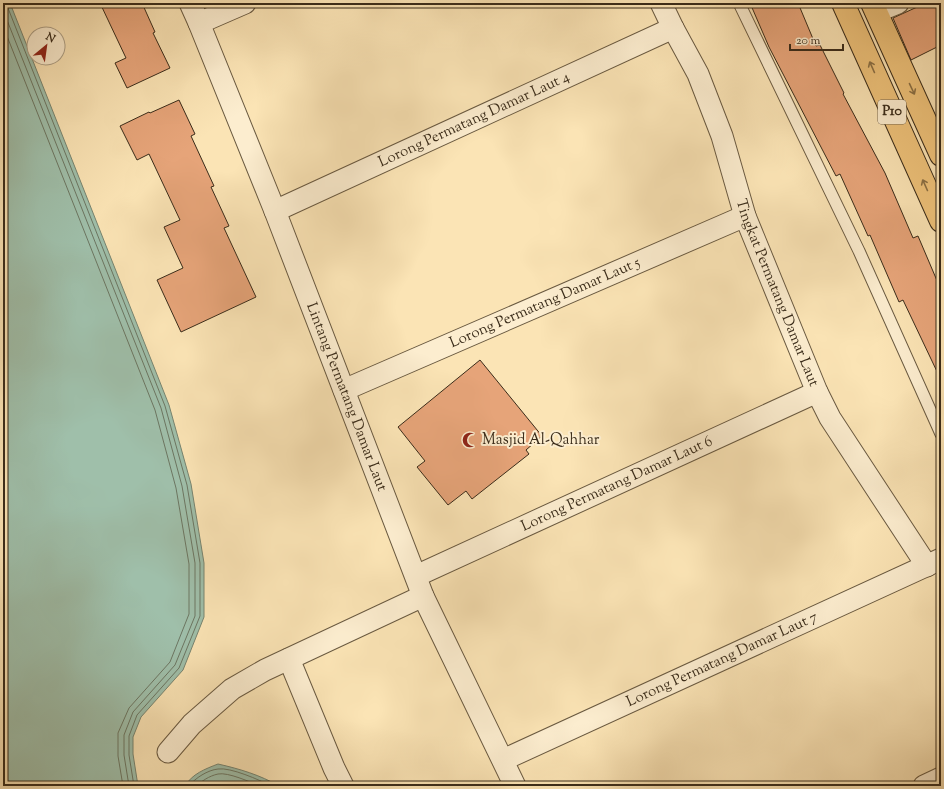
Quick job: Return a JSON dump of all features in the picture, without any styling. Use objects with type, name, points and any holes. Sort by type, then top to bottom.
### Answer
[{"type":"highway","name":"P10","points":[[843,3],[941,221]]},
{"type":"highway","name":"P10","points":[[874,8],[931,124],[941,155]]},
{"type":"street","name":"Lintang Permatang Damar Laut","points":[[190,3],[275,211],[423,596],[515,786]]},
{"type":"street","points":[[199,23],[245,3]]},
{"type":"street","points":[[874,8],[898,3]]},
{"type":"street","name":"Tingkat Permatang Damar Laut","points":[[664,4],[673,28],[698,74],[722,136],[745,216],[817,392],[830,418],[934,563]]},
{"type":"street","name":"Lorong Permatang Damar Laut 4","points":[[275,211],[673,28]]},
{"type":"street","name":"Lorong Permatang Damar Laut 5","points":[[344,390],[745,216]]},
{"type":"street","name":"Lorong Permatang Damar Laut 6","points":[[416,576],[817,392]]},
{"type":"street","name":"Lorong Permatang Damar Laut 7","points":[[503,760],[934,563]]},
{"type":"street","points":[[168,752],[192,724],[232,689],[265,670],[423,596]]},
{"type":"street","points":[[289,659],[334,768],[343,786]]},
{"type":"street","points":[[924,786],[941,778]]},
{"type":"lane","points":[[739,3],[859,251],[941,434]]},
{"type":"water","points":[[3,3],[10,3],[26,43],[26,66],[35,66],[169,405],[191,484],[204,563],[204,617],[183,670],[141,717],[133,737],[133,754],[138,786],[3,786]]},
{"type":"water","points":[[218,764],[250,773],[279,786],[185,786],[195,775]]},
{"type":"building","points":[[100,3],[142,3],[155,32],[153,33],[170,68],[127,88],[115,63],[126,58]]},
{"type":"building","points":[[750,3],[798,3],[816,46],[820,45],[844,93],[843,94],[885,173],[913,238],[918,236],[941,290],[941,380],[903,300],[899,302],[870,235],[868,236],[840,174],[836,176],[769,47]]},
{"type":"building","points":[[926,3],[941,3],[941,45],[911,60],[893,18]]},
{"type":"building","points":[[179,100],[195,134],[191,136],[214,186],[211,187],[229,226],[224,228],[256,297],[181,332],[157,280],[183,268],[164,227],[180,220],[149,154],[137,160],[120,126]]},
{"type":"building","points":[[480,360],[542,436],[526,450],[529,454],[472,499],[466,491],[448,505],[417,467],[425,461],[398,427]]},
{"type":"place","name":"Masjid Al-Qahhar","points":[[470,440]]}]
